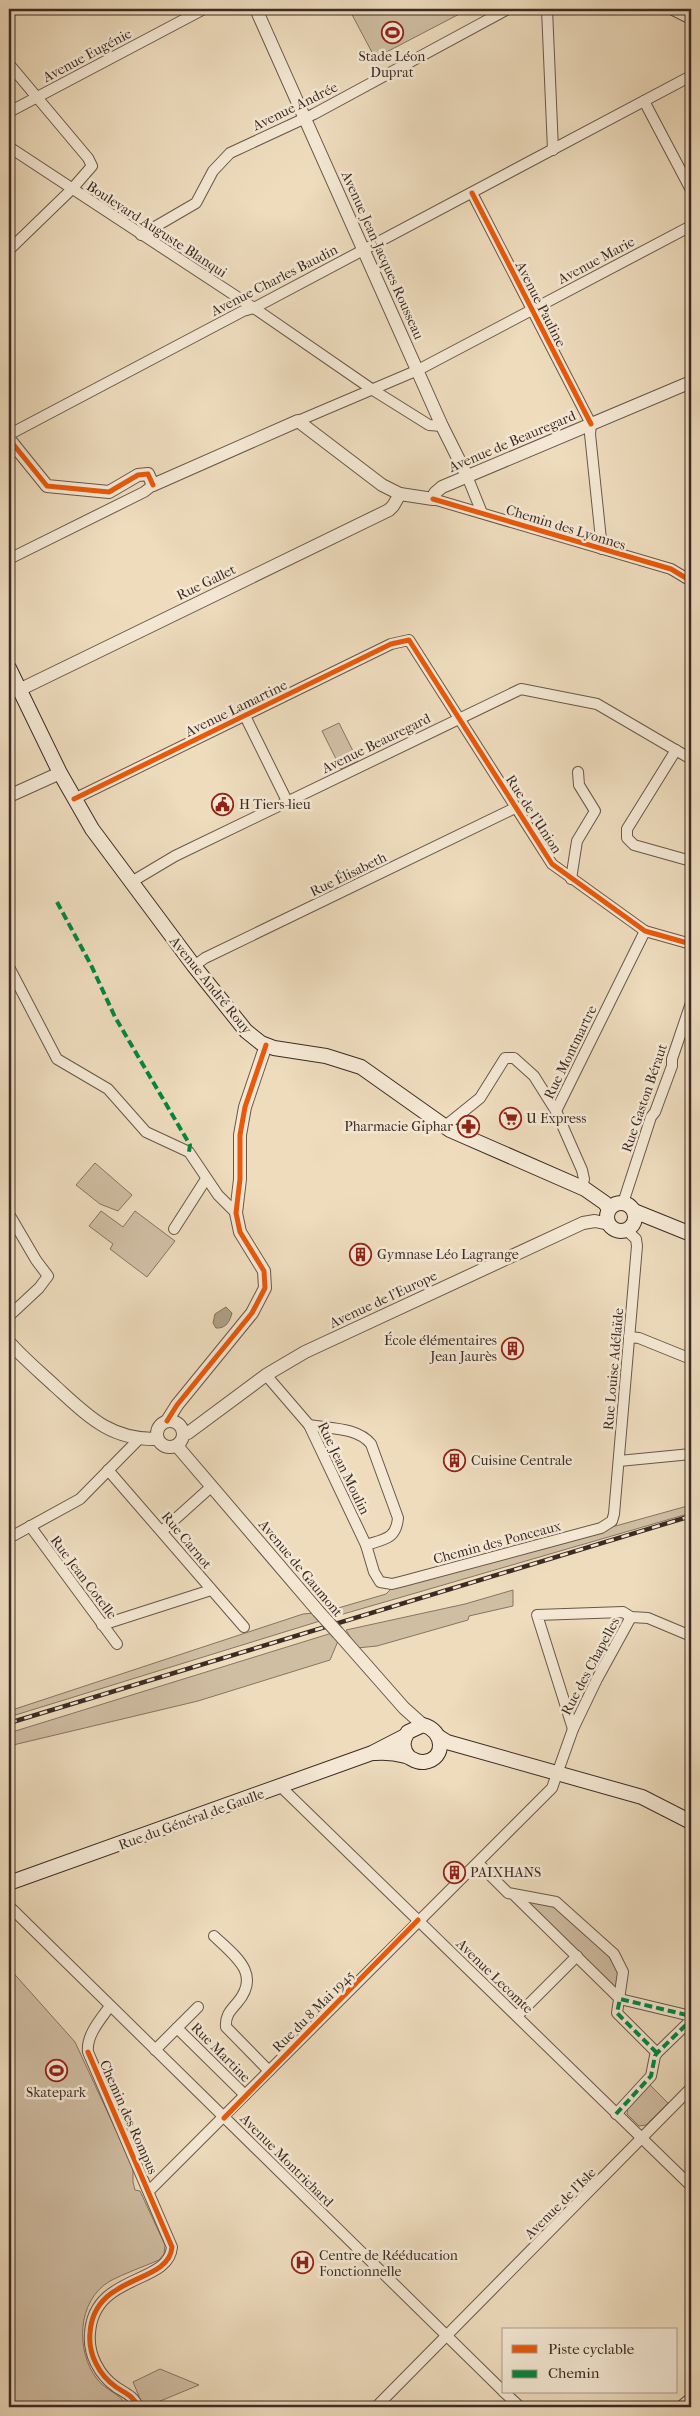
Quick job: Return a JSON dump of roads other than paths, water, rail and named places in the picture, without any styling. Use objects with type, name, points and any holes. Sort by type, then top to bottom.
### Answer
[{"type":"main road","name":"Avenue André Rouy","points":[[9,668],[60,773],[92,829],[242,1028],[266,1045],[326,1056],[361,1067],[444,1127],[584,1189],[601,1191],[622,1215],[659,1220],[691,1234]]},
{"type":"main road","points":[[475,1749],[455,1750],[436,1756],[431,1760],[420,1762],[409,1757],[403,1747],[406,1734],[423,1725],[433,1729],[439,1737],[447,1742],[475,1749],[559,1772],[642,1797],[691,1822]]},
{"type":"main road","name":"Rue du Général de Gaulle","points":[[9,1883],[372,1753],[406,1734]]},
{"type":"main road","points":[[436,1756],[440,1747],[439,1737]]},
{"type":"main road","name":"Rue du Général de Gaulle","points":[[372,1753],[389,1752],[409,1757]]},
{"type":"street","name":"Avenue Eugénie","points":[[9,112],[204,9]]},
{"type":"street","name":"Avenue Jean-Jacques Rousseau","points":[[256,9],[442,426],[467,476],[479,512]]},
{"type":"street","name":"Avenue Andrée","points":[[141,235],[196,203],[213,171],[230,153],[306,118],[508,9]]},
{"type":"street","points":[[547,9],[553,150]]},
{"type":"street","points":[[673,9],[691,18]]},
{"type":"street","points":[[9,64],[90,160],[92,169],[9,250]]},
{"type":"street","name":"Avenue Charles Baudin","points":[[9,438],[12,433],[242,311],[254,308],[472,194],[691,76]]},
{"type":"street","points":[[644,102],[691,190]]},
{"type":"street","name":"Boulevard Auguste Blanqui","points":[[9,147],[254,308],[373,390],[429,426],[442,426]]},
{"type":"street","name":"Avenue Pauline","points":[[472,194],[530,310],[591,424],[590,434],[602,549]]},
{"type":"street","name":"Avenue Marie","points":[[298,421],[418,370],[691,226]]},
{"type":"street","name":"Avenue de Beauregard","points":[[433,499],[439,488],[691,382]]},
{"type":"street","points":[[9,559],[144,492],[153,485],[298,421]]},
{"type":"street","name":"Chemin des Lyonnes","points":[[298,421],[374,479],[400,494],[433,499],[671,569],[691,581]]},
{"type":"street","points":[[9,438],[47,486],[109,492],[138,475],[148,474],[153,485]]},
{"type":"street","name":"Rue Gallet","points":[[19,690],[389,510],[394,506],[400,494]]},
{"type":"street","name":"Avenue Lamartine","points":[[74,799],[391,644],[409,640]]},
{"type":"street","name":"Rue de l'Union","points":[[409,640],[514,808],[552,864],[645,931],[691,944]]},
{"type":"street","name":"Avenue Beauregard","points":[[132,881],[175,856],[521,689],[597,704],[691,759]]},
{"type":"street","points":[[245,716],[287,801]]},
{"type":"street","points":[[676,750],[627,829],[627,838],[634,845],[691,861]]},
{"type":"street","points":[[571,879],[577,841],[595,812],[579,785],[578,772]]},
{"type":"street","points":[[9,796],[60,773]]},
{"type":"street","name":"Rue Élisabeth","points":[[194,966],[205,958],[514,808]]},
{"type":"street","name":"Rue Montmartre","points":[[584,1189],[582,1170],[556,1111],[645,931]]},
{"type":"street","points":[[9,967],[57,1059],[108,1089],[146,1132],[188,1152],[218,1196],[236,1213]]},
{"type":"street","name":"Rue Gaston Béraut","points":[[622,1215],[651,1117],[656,1112],[691,1003]]},
{"type":"street","points":[[157,1438],[158,1428],[167,1421],[252,1312],[265,1288],[264,1271],[240,1232],[236,1213],[240,1179],[240,1135],[245,1107],[266,1045]]},
{"type":"street","points":[[444,1127],[480,1098],[505,1058],[514,1058],[534,1076],[556,1111]]},
{"type":"street","points":[[174,1229],[206,1179]]},
{"type":"street","points":[[9,1214],[36,1260],[48,1276],[39,1288],[9,1316]]},
{"type":"street","name":"Rue Louise Adélaïde","points":[[614,1514],[637,1242],[622,1215]]},
{"type":"street","name":"Avenue de l'Europe","points":[[184,1434],[188,1433],[266,1375],[305,1352],[583,1223],[622,1215]]},
{"type":"street","points":[[629,1337],[639,1338],[691,1358]]},
{"type":"street","points":[[9,1342],[91,1419],[109,1430],[139,1439],[157,1438],[166,1447],[177,1446],[184,1434],[176,1422],[167,1421]]},
{"type":"street","name":"Rue Jean Moulin","points":[[266,1375],[309,1425],[366,1545],[374,1572],[380,1582]]},
{"type":"street","points":[[309,1425],[355,1432],[365,1436],[371,1444],[398,1518],[397,1529],[390,1537],[366,1545]]},
{"type":"street","points":[[9,1538],[80,1499],[139,1439]]},
{"type":"street","name":"Avenue de Gaumont","points":[[177,1446],[318,1611],[404,1708],[423,1725]]},
{"type":"street","points":[[619,1461],[691,1454]]},
{"type":"street","name":"Rue Carnot","points":[[108,1470],[244,1627]]},
{"type":"street","points":[[162,1531],[212,1486]]},
{"type":"street","name":"Chemin des Ponceaux","points":[[380,1582],[392,1584],[404,1582],[601,1528],[612,1521],[614,1514]]},
{"type":"street","name":"Rue Jean Cotelle","points":[[30,1526],[117,1644]]},
{"type":"street","points":[[102,1625],[211,1590]]},
{"type":"street","name":"Rue des Chapelles","points":[[573,1729],[537,1615],[623,1612],[631,1617],[648,1618],[691,1636]]},
{"type":"street","name":"Rue des Chapelles","points":[[559,1772],[573,1729],[597,1679],[631,1617]]},
{"type":"street","points":[[404,1708],[406,1734]]},
{"type":"street","name":"Rue du 8 Mai 1945","points":[[149,2191],[552,1788],[559,1772]]},
{"type":"street","name":"Avenue Lecomte","points":[[280,1786],[691,2186]]},
{"type":"street","points":[[480,1865],[508,1893],[515,1896],[556,1902],[614,1954],[623,1972],[617,2013],[657,2053]]},
{"type":"street","points":[[515,1896],[620,1999],[691,2018],[654,2056],[652,2076],[616,2114]]},
{"type":"street","name":"Avenue Montrichard","points":[[9,1906],[502,2390]]},
{"type":"street","points":[[214,1936],[236,1957],[247,1973],[245,1991],[227,2014],[226,2027],[269,2071]]},
{"type":"street","points":[[517,2016],[577,1956]]},
{"type":"street","name":"Chemin des Rompus","points":[[110,2006],[95,2028],[88,2044],[88,2052],[172,2247],[170,2259],[163,2266],[115,2289],[105,2298],[97,2308],[90,2333],[90,2346],[99,2368],[111,2383],[128,2394],[138,2407]]},
{"type":"street","points":[[155,2050],[198,2007]]},
{"type":"street","name":"Rue Martine","points":[[177,2028],[245,2095]]},
{"type":"street","name":"Avenue de l'Isle","points":[[376,2407],[691,2088]]},
{"type":"street","name":"Avenue Montrichard","points":[[506,2394],[520,2407]]},
{"type":"street","points":[[680,2407],[691,2398]]},
{"type":"railway","points":[[9,1723],[691,1516]]},
{"type":"place","name":"Stade Léon Duprat","points":[[392,33]]},
{"type":"place","name":"H Tiers-lieu","points":[[223,804]]},
{"type":"place","name":"U Express","points":[[510,1118]]},
{"type":"place","name":"Pharmacie Giphar","points":[[469,1126]]},
{"type":"place","name":"Gymnase Léo Lagrange","points":[[361,1254]]},
{"type":"place","name":"École élémentaires Jean Jaurès","points":[[513,1348]]},
{"type":"place","name":"Cuisine Centrale","points":[[455,1460]]},
{"type":"place","name":"PAIXHANS","points":[[454,1872]]},
{"type":"place","name":"Skatepark","points":[[56,2070]]},
{"type":"place","name":"Centre de Rééducation Fonctionnelle","points":[[303,2263]]}]
